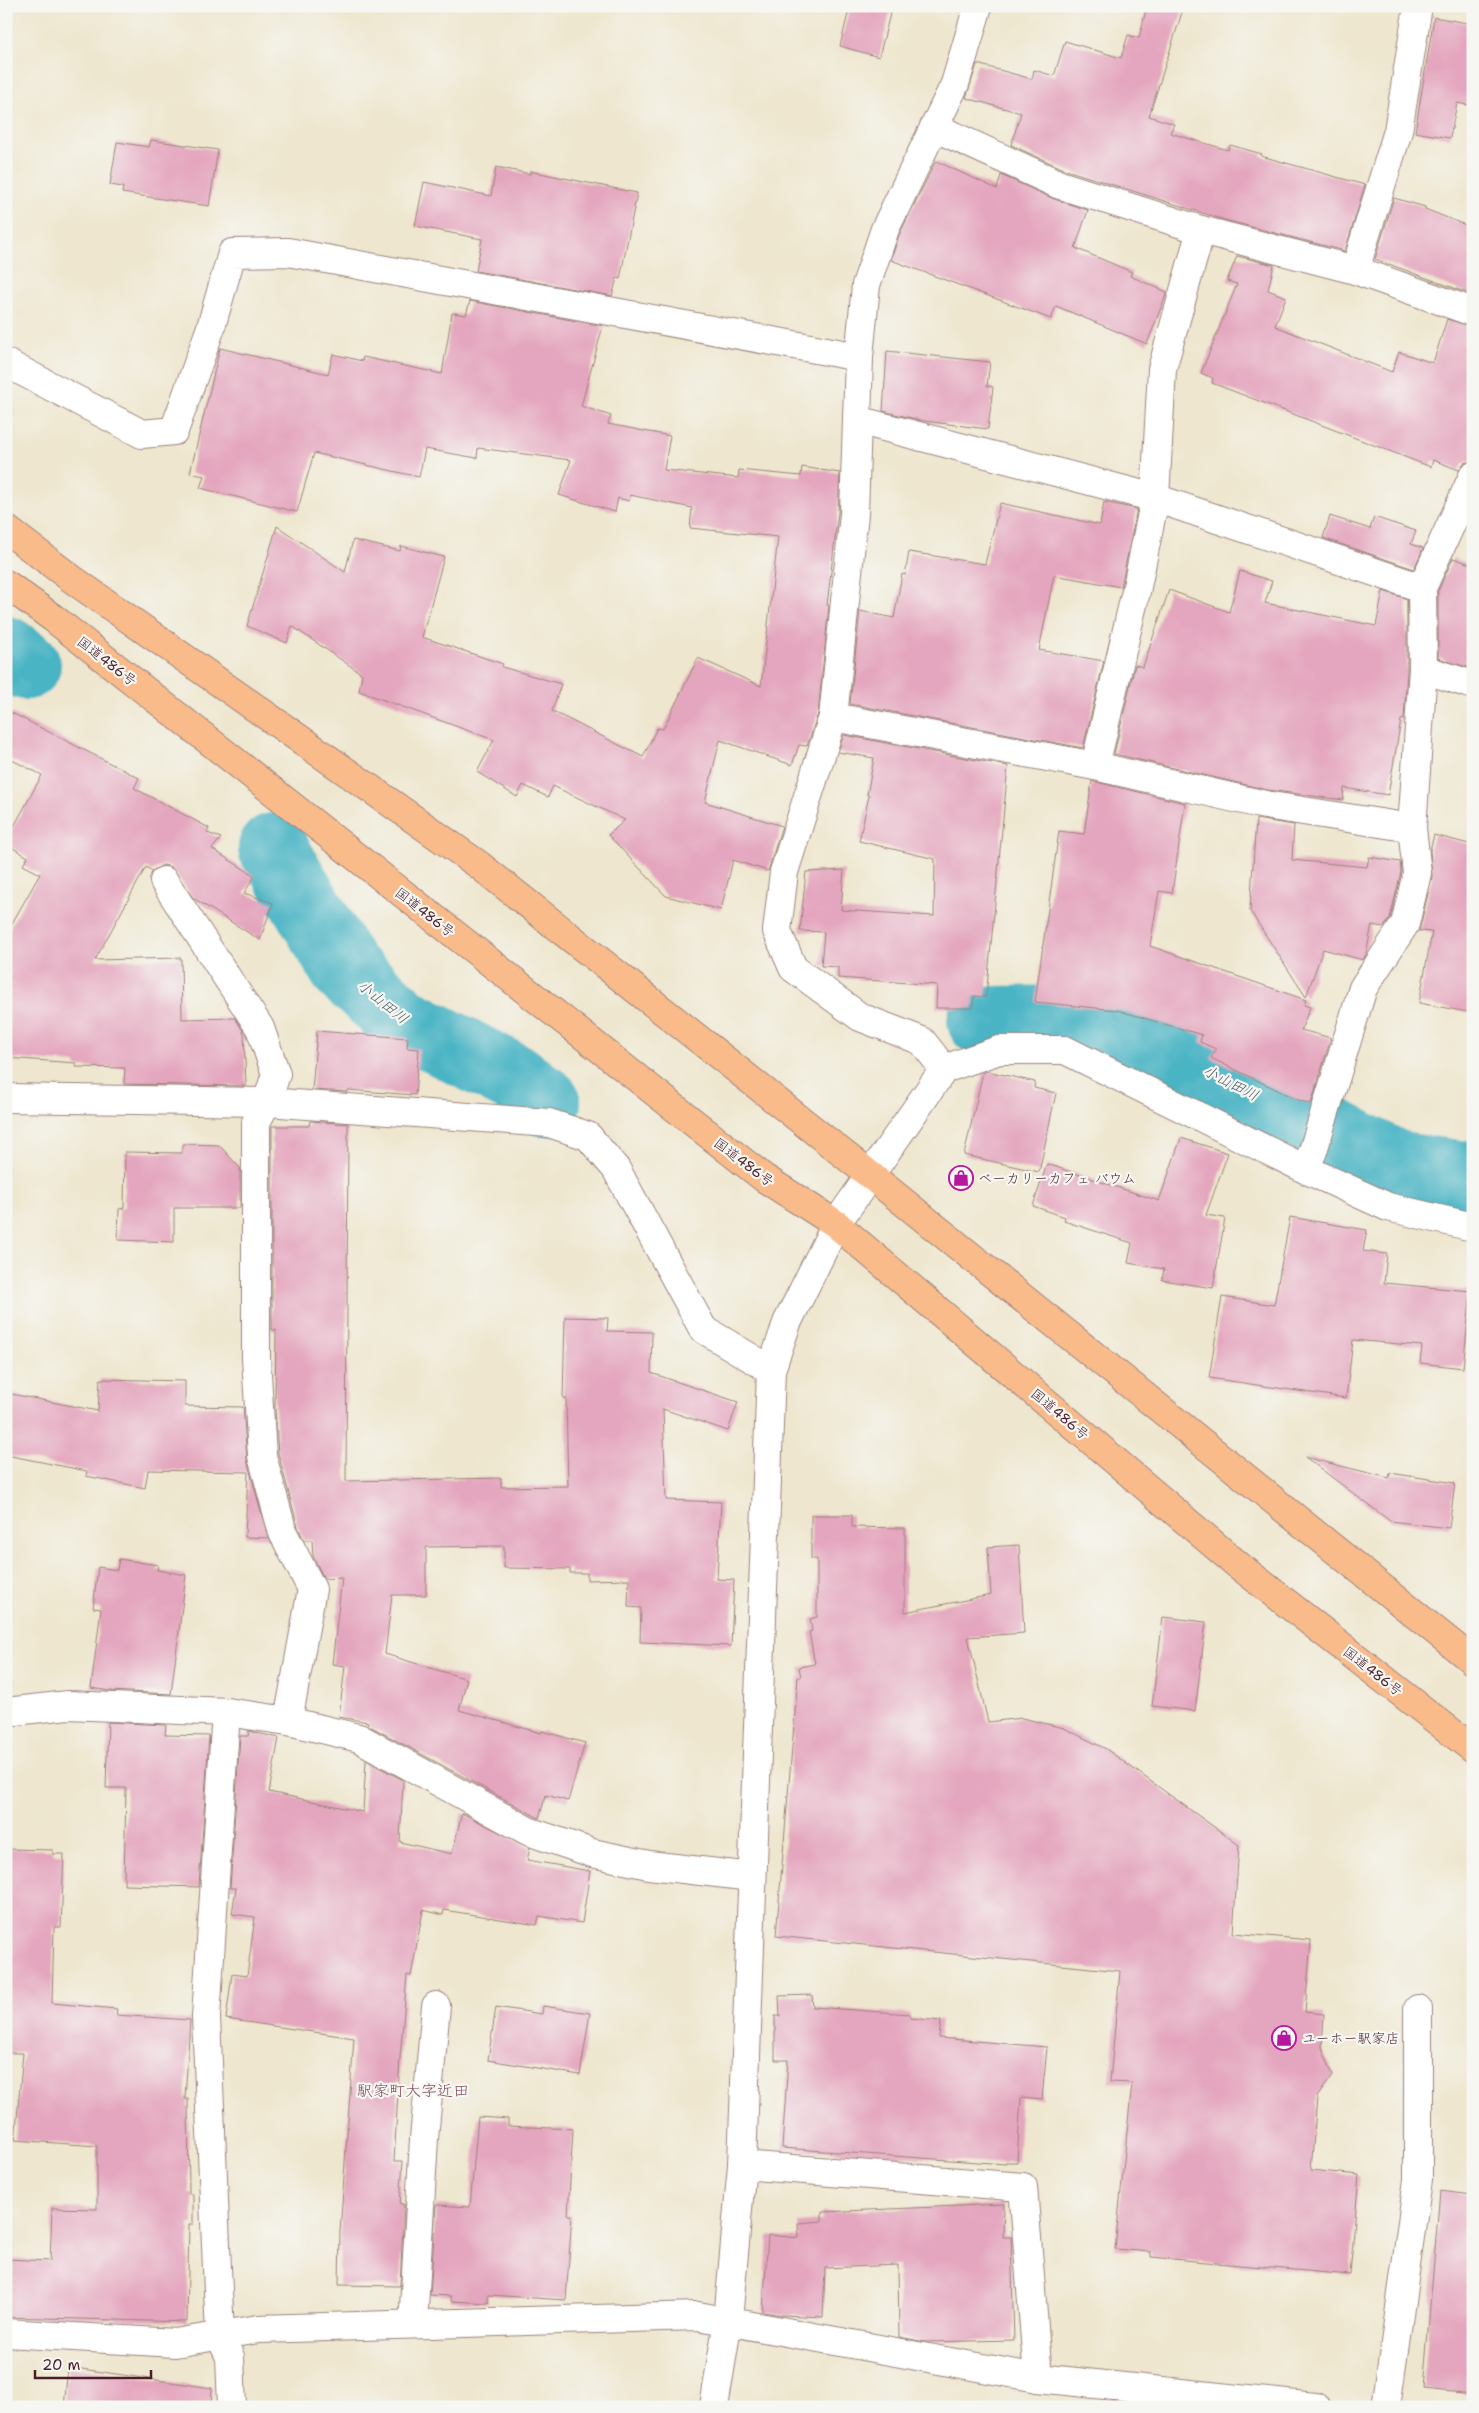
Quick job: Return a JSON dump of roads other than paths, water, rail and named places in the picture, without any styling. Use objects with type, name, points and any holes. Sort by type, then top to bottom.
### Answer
[{"type":"highway","points":[[6,529],[72,579],[479,865],[870,1175],[1473,1660]]},
{"type":"highway","name":"国道486号","points":[[6,584],[61,624],[764,1178],[836,1224],[1238,1565],[1473,1749]]},
{"type":"street","points":[[944,1069],[922,1041],[860,1016],[794,968],[777,932],[784,872],[833,717],[854,514],[859,357],[866,285],[885,229],[955,84],[978,6]]},
{"type":"street","points":[[1355,270],[1398,131],[1418,6]]},
{"type":"street","points":[[934,127],[1060,185],[1201,230],[1355,270],[1473,312]]},
{"type":"street","points":[[1095,766],[1137,587],[1154,498],[1162,369],[1201,230]]},
{"type":"street","points":[[6,363],[142,434],[174,431],[211,327],[232,253],[288,252],[859,357]]},
{"type":"street","points":[[857,420],[1154,498],[1422,588]]},
{"type":"street","points":[[1309,1160],[1363,988],[1405,924],[1417,873],[1412,828],[1423,668],[1422,588],[1473,476]]},
{"type":"street","points":[[1423,668],[1473,685]]},
{"type":"street","points":[[833,717],[1095,766],[1265,805],[1412,828]]},
{"type":"street","points":[[164,881],[260,1028],[276,1074],[267,1102],[256,1122],[256,1358],[262,1456],[283,1533],[312,1589],[288,1721]]},
{"type":"street","points":[[714,2407],[728,2320],[742,2165],[771,1370],[787,1323],[836,1224],[944,1069],[999,1050],[1065,1050],[1309,1160],[1388,1207],[1473,1227]]},
{"type":"street","points":[[6,1098],[267,1102],[549,1124],[588,1136],[616,1169],[703,1329],[771,1370]]},
{"type":"street","points":[[6,1712],[68,1706],[226,1712],[288,1721],[359,1738],[537,1834],[592,1853],[649,1865],[752,1877]]},
{"type":"street","points":[[226,1712],[206,2017],[220,2336],[230,2357],[232,2407]]},
{"type":"street","points":[[412,2324],[424,2139],[436,2006]]},
{"type":"street","points":[[1386,2407],[1418,2180],[1418,2009]]},
{"type":"street","points":[[742,2165],[1023,2186],[1038,2378]]},
{"type":"street","points":[[6,2334],[175,2343],[258,2330],[698,2316],[1038,2378],[1315,2407]]},
{"type":"waterway","name":"小山田川","points":[[6,651],[26,665]]},
{"type":"waterway","name":"小山田川","points":[[273,848],[345,970],[404,1022],[516,1079],[546,1102]]},
{"type":"waterway","name":"小山田川","points":[[982,1021],[1086,1020],[1167,1050],[1293,1111],[1399,1167],[1473,1177]]},
{"type":"place","name":"ベーカリーカフェ バウム","points":[[961,1178]]},
{"type":"place","name":"ユーホー駅家店","points":[[1284,2038]]},
{"type":"district","name":"駅家町大字近田","points":[[413,2090]]}]
